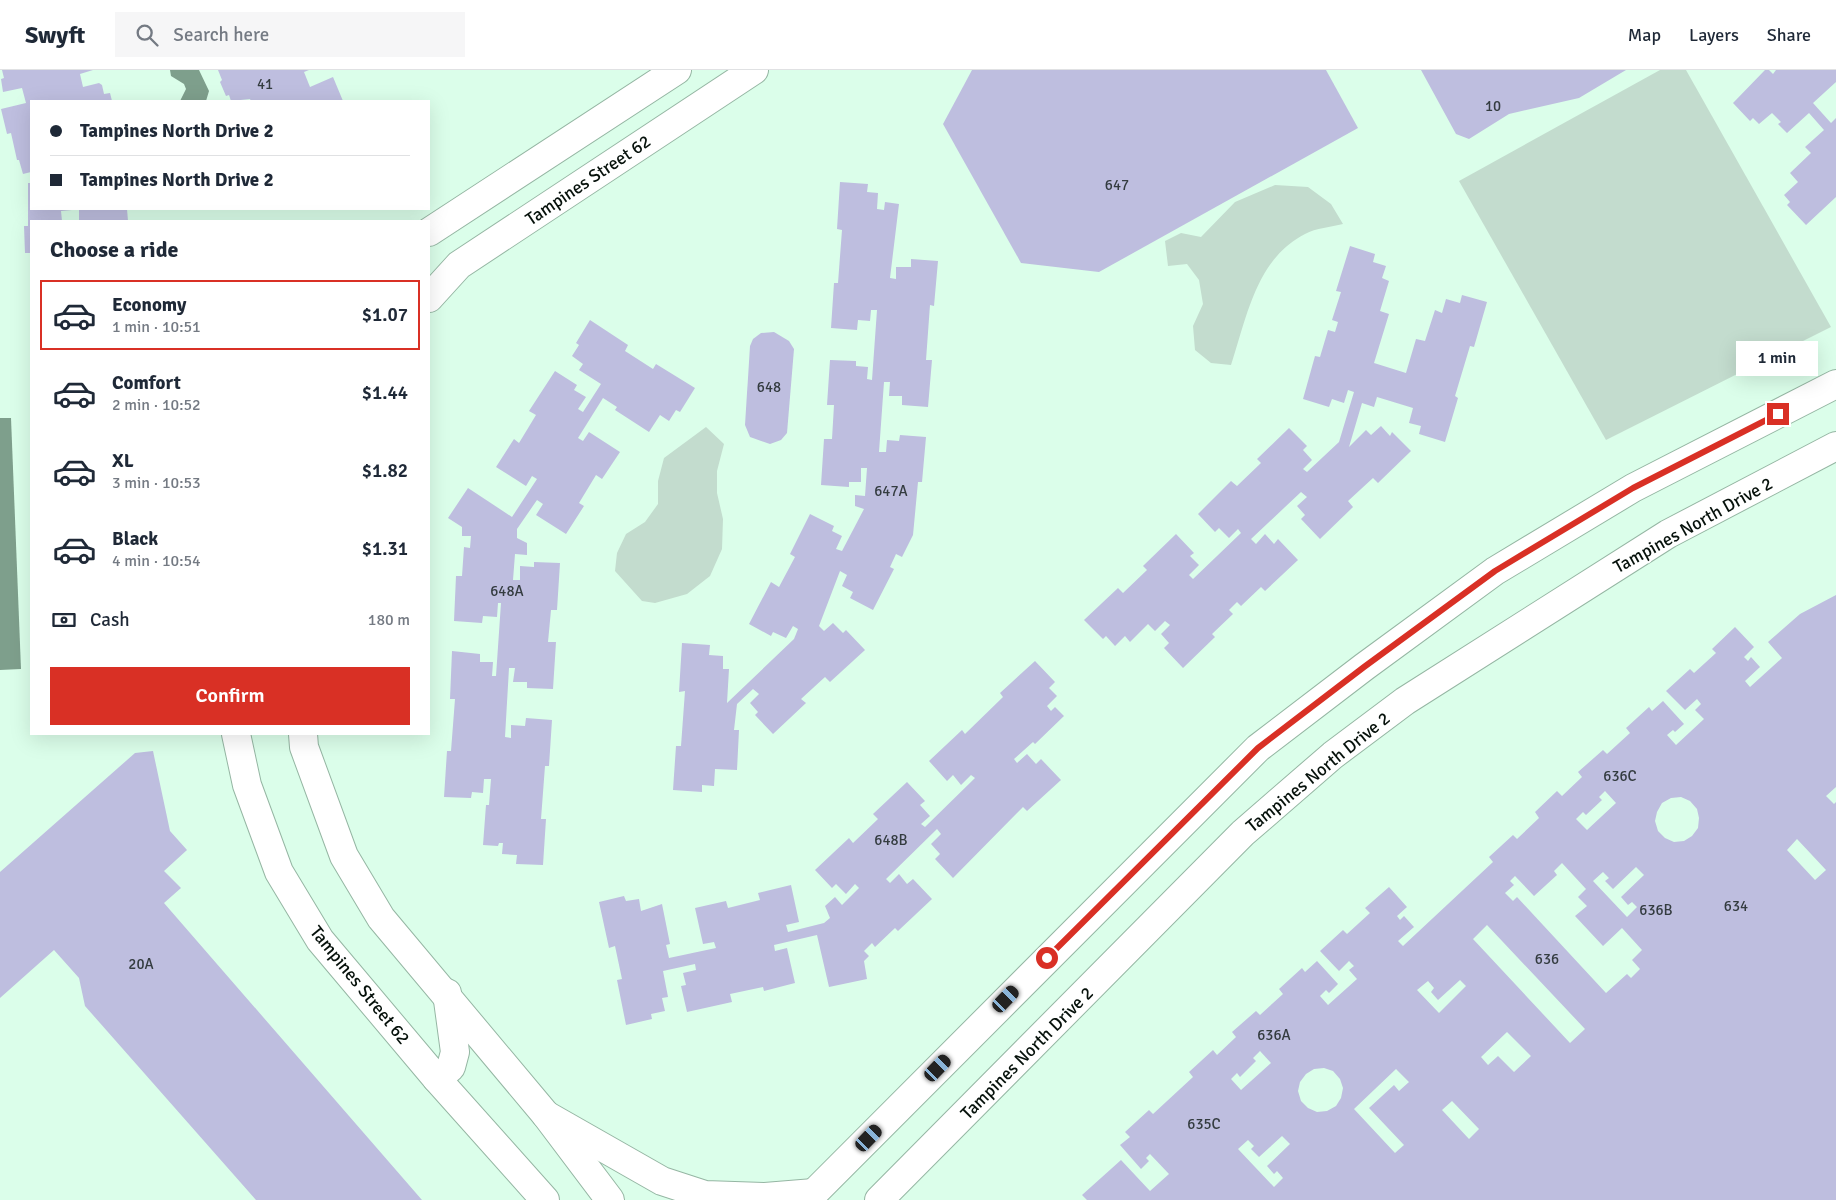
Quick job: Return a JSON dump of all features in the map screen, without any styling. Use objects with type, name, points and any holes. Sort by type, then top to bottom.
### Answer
[{"type":"street","points":[[430,231],[677,70]]},
{"type":"street","name":"Tampines Street 62","points":[[430,297],[459,265],[754,70]]},
{"type":"street","points":[[546,1115],[662,1181],[705,1195],[811,1197],[1258,748],[1495,571],[1633,488],[1836,384]]},
{"type":"street","name":"Tampines North Drive 2","points":[[879,1200],[1242,833],[1333,755],[1405,701],[1668,534],[1836,446]]},
{"type":"street","name":"Tampines Street 62","points":[[236,735],[247,785],[279,872],[320,940],[437,1079],[545,1200]]},
{"type":"street","points":[[303,735],[304,747],[344,856],[382,918],[447,993],[546,1115],[610,1200]]},
{"type":"street","points":[[437,1079],[451,1067],[455,1052],[447,993]]},
{"type":"street","points":[[898,1200],[921,1159]]},
{"type":"shaded area","points":[[170,70],[199,70],[209,91],[206,100],[180,100],[186,89],[184,84],[171,76]]},
{"type":"shaded area","points":[[1660,70],[1686,70],[1831,327],[1606,440],[1459,181]]},
{"type":"shaded area","points":[[1275,185],[1308,187],[1331,204],[1343,224],[1305,234],[1288,245],[1275,258],[1264,274],[1256,291],[1231,365],[1211,363],[1195,350],[1193,326],[1203,304],[1199,280],[1187,264],[1168,266],[1165,241],[1181,233],[1201,237],[1235,202]]},
{"type":"shaded area","points":[[0,418],[11,418],[21,669],[0,670]]},
{"type":"shaded area","points":[[706,427],[724,444],[717,471],[717,493],[723,519],[722,549],[710,576],[687,594],[655,603],[642,601],[615,571],[617,553],[626,534],[645,522],[658,504],[658,481],[664,458]]},
{"type":"building","points":[[2,70],[93,70],[80,74],[83,87],[99,83],[102,85],[104,94],[110,93],[112,100],[30,100],[30,172],[23,174],[19,160],[17,160],[11,133],[7,134],[1,109],[26,103],[22,88],[3,92],[1,79],[4,78]]},
{"type":"building","points":[[218,70],[309,70],[304,72],[310,87],[333,77],[343,100],[231,100],[229,95],[226,96],[220,82],[222,80]]},
{"type":"building","points":[[972,70],[1326,70],[1358,128],[1099,272],[1021,263],[943,124]]},
{"type":"building","points":[[1421,70],[1626,70],[1579,98],[1509,114],[1469,139],[1456,134]]},
{"type":"building","points":[[1765,70],[1769,70],[1773,74],[1776,70],[1836,70],[1836,82],[1813,103],[1831,123],[1836,118],[1836,197],[1806,225],[1787,205],[1790,202],[1784,195],[1798,182],[1790,173],[1811,153],[1805,147],[1824,130],[1809,113],[1787,133],[1778,124],[1781,122],[1772,113],[1759,124],[1753,118],[1750,121],[1733,103]]},
{"type":"building","points":[[840,182],[868,184],[867,192],[878,193],[877,209],[884,210],[885,202],[899,204],[890,278],[896,279],[896,267],[911,267],[911,259],[938,261],[934,306],[930,305],[926,360],[932,360],[928,407],[902,405],[902,396],[889,396],[890,382],[884,382],[879,452],[886,452],[887,440],[899,441],[900,435],[926,437],[922,482],[918,482],[913,535],[902,557],[896,554],[890,567],[894,569],[873,610],[850,598],[853,592],[842,586],[847,575],[840,571],[819,626],[824,631],[833,623],[843,633],[846,630],[865,650],[830,682],[825,677],[801,699],[806,703],[773,734],[755,715],[758,712],[750,703],[759,694],[753,689],[737,704],[734,730],[739,730],[737,770],[715,769],[714,786],[702,785],[702,792],[673,790],[676,746],[681,746],[685,691],[679,692],[682,643],[710,645],[709,655],[723,656],[723,669],[729,669],[727,703],[794,639],[798,629],[793,626],[786,638],[773,632],[771,636],[749,624],[771,582],[779,587],[795,557],[790,554],[810,514],[834,526],[832,531],[842,536],[836,549],[842,551],[864,509],[855,506],[855,495],[865,496],[867,468],[861,468],[861,482],[849,482],[849,487],[821,485],[824,439],[832,439],[834,405],[827,405],[830,360],[856,361],[856,366],[868,367],[867,379],[872,380],[877,310],[871,310],[870,321],[858,320],[857,330],[831,328],[834,283],[838,283],[842,230],[837,229]]},
{"type":"building","points":[[28,183],[30,183],[30,210],[72,210],[61,211],[62,220],[30,220],[30,253],[25,253],[24,226],[28,226]]},
{"type":"building","points":[[79,210],[127,210],[128,220],[79,220]]},
{"type":"building","points":[[1350,246],[1375,254],[1373,262],[1386,266],[1382,278],[1389,281],[1380,311],[1389,314],[1374,363],[1406,373],[1416,339],[1425,341],[1435,310],[1442,313],[1446,299],[1460,303],[1462,295],[1487,302],[1474,347],[1470,346],[1455,396],[1458,398],[1445,442],[1419,434],[1421,426],[1409,423],[1413,408],[1377,397],[1374,407],[1362,403],[1349,447],[1366,430],[1371,435],[1381,426],[1390,436],[1392,432],[1411,451],[1378,483],[1373,478],[1348,501],[1353,507],[1320,539],[1301,519],[1305,515],[1297,506],[1307,497],[1301,492],[1251,539],[1256,544],[1265,534],[1274,544],[1278,539],[1298,560],[1265,591],[1261,587],[1241,606],[1237,602],[1229,610],[1233,614],[1212,634],[1215,637],[1183,668],[1164,648],[1169,643],[1161,634],[1170,625],[1165,621],[1155,631],[1148,624],[1130,642],[1125,636],[1115,646],[1106,636],[1103,639],[1084,620],[1118,588],[1123,593],[1147,570],[1143,566],[1176,534],[1194,553],[1190,556],[1199,565],[1189,575],[1193,579],[1241,533],[1238,529],[1229,538],[1219,528],[1215,532],[1198,514],[1231,481],[1237,486],[1261,463],[1257,459],[1289,428],[1307,446],[1303,450],[1312,460],[1303,469],[1307,472],[1339,442],[1354,392],[1348,390],[1344,403],[1332,399],[1329,407],[1303,399],[1315,356],[1320,357],[1328,330],[1335,332],[1338,322],[1332,320],[1341,292],[1336,291]]},
{"type":"building","points":[[590,320],[628,345],[625,351],[653,369],[656,364],[695,388],[680,412],[676,410],[669,421],[660,415],[649,432],[615,410],[617,407],[603,398],[578,438],[583,441],[589,432],[620,452],[602,479],[596,475],[579,503],[584,506],[566,534],[536,515],[543,504],[537,500],[517,529],[517,538],[527,543],[527,555],[515,554],[513,580],[520,580],[520,566],[534,567],[534,562],[560,563],[557,610],[551,610],[548,642],[556,642],[553,689],[527,688],[527,682],[513,682],[515,668],[509,668],[505,737],[511,738],[511,725],[525,726],[526,718],[552,720],[549,766],[545,766],[541,819],[546,819],[543,865],[516,864],[517,855],[502,854],[503,843],[499,843],[498,846],[483,845],[486,805],[489,805],[491,779],[484,779],[483,793],[472,792],[471,798],[444,797],[447,751],[451,751],[455,699],[450,699],[452,651],[480,654],[480,662],[493,662],[492,676],[496,676],[501,603],[498,603],[497,617],[483,616],[482,623],[454,621],[456,576],[462,576],[464,547],[470,548],[471,536],[462,536],[462,527],[448,518],[468,488],[512,517],[537,479],[532,476],[526,486],[496,467],[514,439],[519,443],[536,415],[529,411],[555,371],[577,385],[574,390],[586,397],[578,409],[583,412],[601,384],[579,370],[583,364],[572,356],[579,345],[576,343]]},
{"type":"building","points":[[774,332],[789,341],[794,349],[787,433],[781,440],[770,444],[750,437],[745,425],[750,346],[753,339],[761,333]]},
{"type":"building","points":[[1836,595],[1836,787],[1826,796],[1834,804],[1836,802],[1836,1200],[1087,1200],[1082,1195],[1121,1160],[1150,1191],[1169,1174],[1150,1154],[1146,1158],[1149,1161],[1141,1169],[1120,1145],[1130,1137],[1125,1132],[1149,1110],[1153,1114],[1193,1077],[1189,1072],[1213,1050],[1217,1055],[1236,1037],[1232,1032],[1256,1011],[1260,1015],[1283,994],[1279,989],[1302,968],[1305,972],[1317,961],[1338,984],[1329,993],[1326,990],[1320,996],[1328,1005],[1357,979],[1349,970],[1354,966],[1349,961],[1339,971],[1320,951],[1343,930],[1347,934],[1370,913],[1365,908],[1389,887],[1407,907],[1397,916],[1400,920],[1404,916],[1414,927],[1398,941],[1403,946],[1493,862],[1489,857],[1513,835],[1517,839],[1539,818],[1535,812],[1557,791],[1562,796],[1582,777],[1578,772],[1603,750],[1607,754],[1630,733],[1626,728],[1649,707],[1652,711],[1663,701],[1684,724],[1675,732],[1673,730],[1667,735],[1676,745],[1704,719],[1695,710],[1701,704],[1697,699],[1685,710],[1666,691],[1690,669],[1694,673],[1716,653],[1712,649],[1735,627],[1754,647],[1744,657],[1748,661],[1751,657],[1760,667],[1745,681],[1750,687],[1782,658],[1768,642],[1800,614]],"holes":[[[1605,791],[1616,803],[1587,830],[1576,819],[1583,812],[1586,815],[1602,800],[1599,797]],[[1681,797],[1690,801],[1697,809],[1699,818],[1698,828],[1692,836],[1684,841],[1674,842],[1665,838],[1658,831],[1655,821],[1662,803],[1671,798]],[[1797,839],[1826,870],[1815,880],[1787,850]],[[1562,863],[1586,889],[1578,897],[1587,906],[1575,916],[1603,946],[1622,928],[1642,950],[1632,960],[1640,969],[1631,978],[1627,974],[1606,993],[1517,897],[1513,901],[1505,893],[1514,885],[1510,881],[1515,876],[1534,896],[1557,875],[1554,871]],[[1636,867],[1644,875],[1621,897],[1628,905],[1632,902],[1637,907],[1627,917],[1593,881],[1603,872],[1609,878],[1605,881],[1613,889]],[[1487,925],[1585,1029],[1570,1043],[1473,939]],[[1460,980],[1466,986],[1439,1013],[1417,990],[1428,981],[1434,988],[1431,992],[1438,1000]],[[1507,1032],[1531,1056],[1514,1072],[1498,1056],[1488,1065],[1481,1057]],[[1260,1051],[1271,1063],[1241,1090],[1231,1079],[1237,1073],[1240,1077],[1256,1061],[1253,1058]],[[1324,1068],[1333,1071],[1340,1079],[1343,1088],[1341,1098],[1336,1106],[1327,1111],[1317,1112],[1308,1108],[1301,1101],[1298,1091],[1300,1082],[1306,1074],[1314,1069]],[[1396,1069],[1409,1082],[1399,1091],[1394,1085],[1369,1108],[1404,1145],[1395,1153],[1354,1109]],[[1452,1101],[1479,1129],[1469,1139],[1442,1110]],[[1282,1136],[1290,1144],[1267,1166],[1274,1174],[1277,1171],[1283,1178],[1274,1187],[1238,1149],[1248,1140],[1254,1146],[1251,1149],[1259,1157]]]},
{"type":"building","points":[[1035,661],[1055,682],[1049,688],[1057,696],[1047,706],[1051,711],[1055,707],[1064,716],[1035,744],[1033,742],[1014,759],[1017,763],[1027,754],[1036,764],[1041,759],[1061,780],[1027,811],[1023,807],[953,878],[935,859],[940,854],[931,844],[941,834],[937,829],[886,879],[890,883],[899,874],[907,884],[913,879],[932,899],[898,931],[895,928],[875,947],[872,943],[864,951],[869,956],[864,961],[867,979],[829,987],[817,935],[774,945],[775,951],[787,948],[795,983],[764,991],[763,987],[730,994],[732,1002],[687,1012],[681,986],[686,985],[683,973],[696,970],[695,964],[663,971],[668,997],[662,998],[665,1011],[651,1014],[652,1019],[626,1025],[617,980],[622,979],[615,946],[609,948],[599,902],[624,896],[626,901],[639,899],[641,911],[662,904],[670,944],[666,945],[669,958],[716,948],[714,942],[703,944],[695,908],[726,901],[728,908],[760,900],[758,893],[791,885],[799,922],[786,925],[788,932],[824,923],[830,918],[825,906],[835,897],[842,905],[859,888],[855,884],[846,894],[836,884],[832,888],[815,870],[849,838],[853,843],[878,819],[873,814],[907,782],[925,801],[920,805],[930,816],[921,824],[925,827],[975,778],[971,775],[961,785],[953,775],[947,781],[929,761],[962,730],[965,734],[1003,697],[1000,693]]},
{"type":"building","points":[[153,751],[170,831],[187,850],[164,871],[181,888],[164,903],[422,1200],[256,1200],[85,1006],[79,978],[54,950],[0,998],[0,872],[135,753]]},
{"type":"route","points":[[1047,958],[1258,748],[1364,667],[1495,571],[1633,488],[1778,414]]}]
